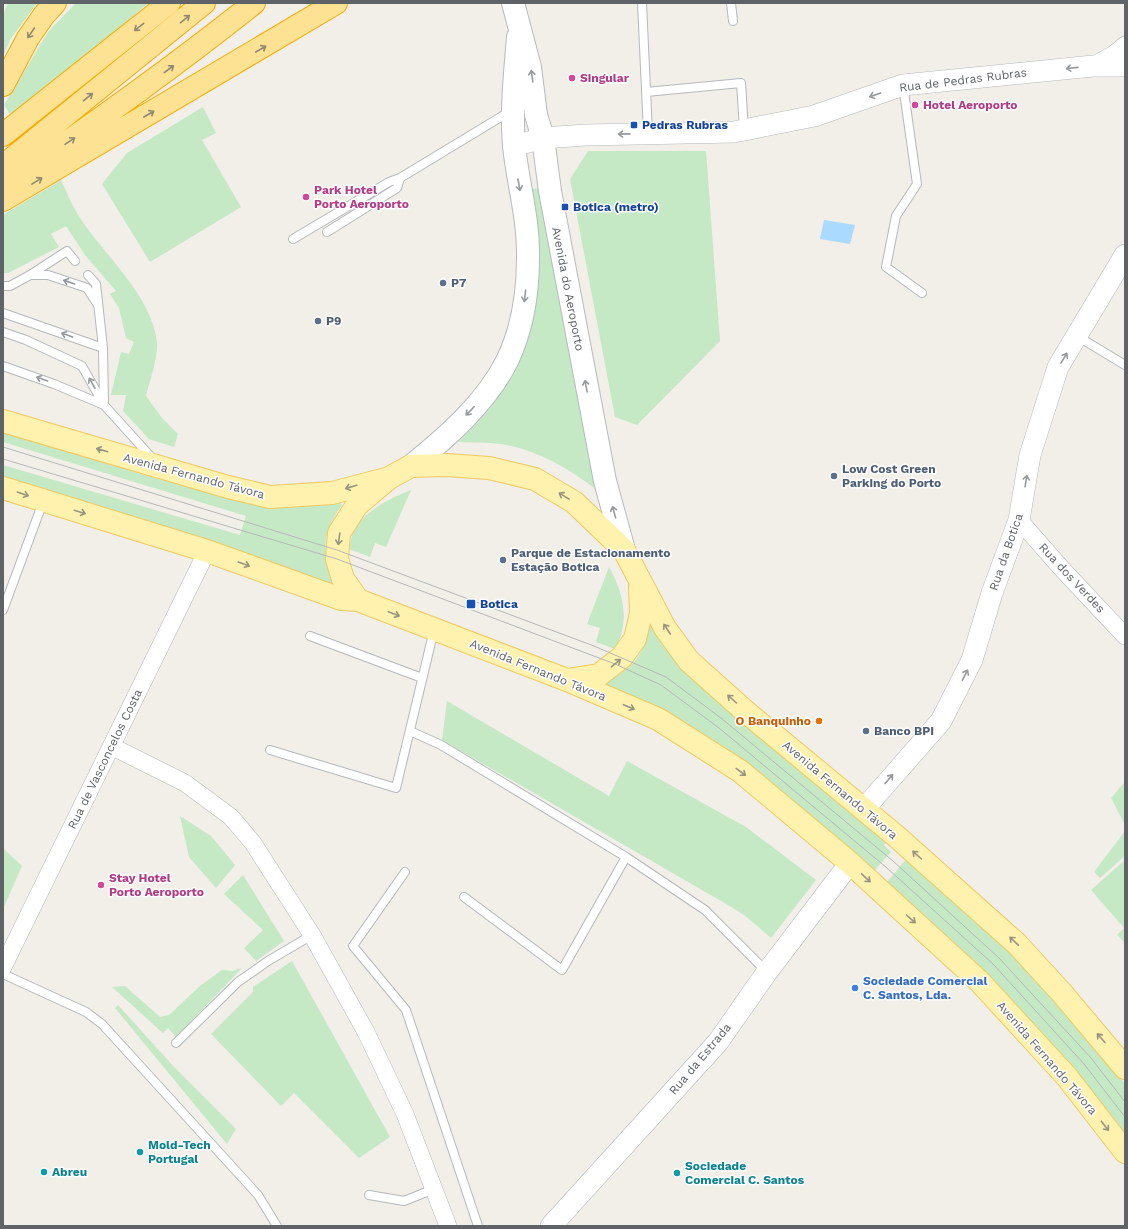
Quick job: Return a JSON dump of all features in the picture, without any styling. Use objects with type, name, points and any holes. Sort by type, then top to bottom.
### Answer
[{"type":"highway","points":[[3,85],[28,38],[44,14],[55,3]]},
{"type":"highway","points":[[3,134],[169,3]]},
{"type":"highway","points":[[3,166],[204,3]]},
{"type":"highway","points":[[3,186],[127,101],[254,3]]},
{"type":"highway","points":[[3,200],[336,3]]},
{"type":"main road","name":"Avenida do Aeroporto","points":[[513,3],[518,27],[530,67],[536,115],[543,138],[550,191],[605,481],[624,550]]},
{"type":"main road","name":"Avenida do Aeroporto","points":[[412,466],[432,450],[483,397],[507,361],[523,316],[528,258],[526,217],[514,146],[514,74],[518,27]]},
{"type":"main road","name":"Avenida Fernando Távora","points":[[3,421],[228,487],[270,497],[332,493],[389,478]]},
{"type":"main road","name":"Avenida Fernando Távora","points":[[358,600],[344,579],[336,559],[339,533],[357,505],[389,478],[412,466],[489,468],[535,479],[574,502],[624,550],[639,581],[666,628],[689,661],[745,711],[864,808],[1017,944],[1061,992],[1125,1068]]},
{"type":"main road","name":"Avenida Fernando Távora","points":[[3,488],[207,551],[340,599],[358,600],[567,680],[658,719],[740,771],[850,863],[979,981],[1067,1078],[1125,1152]]},
{"type":"main road","points":[[567,680],[599,675],[622,657],[635,639],[642,613],[639,581]]},
{"type":"street","points":[[1093,66],[1114,54],[1125,45]]},
{"type":"street","name":"Rua de Pedras Rubras","points":[[514,146],[543,138],[734,132],[814,116],[903,85],[1093,66],[1125,66]]},
{"type":"street","name":"Rua da Botica","points":[[864,808],[940,721],[972,660],[992,593],[1019,520],[1032,447],[1058,366],[1125,255]]},
{"type":"street","name":"Rua dos Verdes","points":[[1019,520],[1063,570],[1125,636]]},
{"type":"street","name":"Rua de Vasconcelos Costa","points":[[3,967],[113,746],[207,551]]},
{"type":"street","points":[[113,746],[185,783],[231,817],[253,843],[312,935],[366,1032],[405,1114],[448,1226]]},
{"type":"street","name":"Rua da Estrada","points":[[552,1226],[718,1042],[767,972],[850,863]]},
{"type":"lane","points":[[642,3],[648,134]]},
{"type":"lane","points":[[731,3],[733,21]]},
{"type":"lane","points":[[646,92],[741,83],[744,130]]},
{"type":"lane","points":[[903,85],[917,184],[896,216],[886,267],[922,293]]},
{"type":"lane","points":[[293,239],[389,182],[400,178],[504,115]]},
{"type":"lane","points":[[327,232],[397,188],[400,178]]},
{"type":"lane","points":[[3,286],[10,286],[67,251],[75,261]]},
{"type":"lane","points":[[30,275],[48,275],[87,288],[98,305]]},
{"type":"lane","points":[[88,275],[96,284],[103,348],[104,405]]},
{"type":"lane","points":[[3,312],[103,348]]},
{"type":"lane","points":[[3,332],[26,340],[82,366],[104,405],[161,467]]},
{"type":"lane","points":[[1077,336],[1125,365]]},
{"type":"lane","points":[[3,366],[54,384],[104,405]]},
{"type":"lane","points":[[3,610],[43,501]]},
{"type":"lane","points":[[270,750],[396,788],[434,629]]},
{"type":"lane","points":[[310,636],[422,678]]},
{"type":"lane","points":[[410,731],[440,745],[626,857],[705,910],[767,972]]},
{"type":"lane","points":[[464,897],[562,970],[626,857]]},
{"type":"lane","points":[[405,872],[353,946],[406,1010],[478,1226]]},
{"type":"lane","points":[[176,1043],[238,982],[268,961],[312,935]]},
{"type":"lane","points":[[3,974],[86,1012],[102,1024],[258,1195],[277,1226]]},
{"type":"lane","points":[[369,1195],[404,1201],[434,1189]]},
{"type":"green space","points":[[9,3],[37,3],[10,40],[3,56],[3,20],[6,7]]},
{"type":"green space","points":[[76,3],[148,3],[64,76],[11,116],[4,105],[48,32]]},
{"type":"green space","points":[[203,107],[216,133],[202,140],[241,207],[150,262],[102,184],[127,153]]},
{"type":"green space","points":[[588,151],[706,151],[720,341],[637,425],[615,417],[570,179]]},
{"type":"green space","points":[[61,180],[77,213],[135,290],[153,324],[157,349],[146,396],[162,418],[178,434],[174,447],[149,439],[123,411],[126,395],[111,395],[121,352],[129,354],[134,342],[126,338],[119,308],[110,294],[116,291],[85,255],[66,226],[51,234],[59,247],[8,273],[3,273],[3,215]]},
{"type":"green space","points":[[538,188],[597,490],[575,474],[540,455],[501,444],[458,442],[496,401],[513,369],[523,344],[535,294],[537,243],[531,189]]},
{"type":"green space","points":[[3,429],[137,473],[236,501],[261,505],[339,500],[342,505],[330,525],[326,543],[327,562],[334,584],[3,476],[3,465],[240,535],[246,516],[3,442]]},
{"type":"green space","points":[[411,490],[386,547],[375,543],[370,557],[349,549],[353,533],[365,517],[387,501]]},
{"type":"green space","points":[[609,567],[621,597],[624,618],[620,639],[615,649],[596,642],[600,628],[587,624]]},
{"type":"green space","points":[[649,624],[688,674],[889,839],[884,845],[891,852],[874,871],[725,747],[680,720],[602,685],[621,674],[640,654],[647,636]]},
{"type":"green space","points":[[447,701],[609,796],[627,761],[746,827],[816,880],[771,938],[744,915],[728,905],[442,740]]},
{"type":"green space","points":[[1124,783],[1125,784],[1125,825],[1111,798]]},
{"type":"green space","points":[[180,816],[211,836],[235,865],[216,888],[189,857]]},
{"type":"green space","points":[[1125,831],[1125,856],[1100,878],[1094,872]]},
{"type":"green space","points":[[3,848],[22,866],[3,909]]},
{"type":"green space","points":[[908,857],[1008,949],[1071,1018],[1125,1084],[1125,1136],[1065,1058],[982,970],[887,882]]},
{"type":"green space","points":[[1125,860],[1125,943],[1117,935],[1124,928],[1091,890]]},
{"type":"green space","points":[[243,875],[284,941],[256,961],[244,948],[263,930],[224,894]]},
{"type":"green space","points":[[292,961],[390,1137],[359,1158],[294,1093],[281,1106],[211,1034],[253,992],[253,987]]},
{"type":"green space","points":[[242,968],[176,1037],[168,1028],[163,1033],[112,987],[125,986],[160,1017],[169,1015],[200,986],[222,970],[232,971]]},
{"type":"green space","points":[[118,1005],[175,1068],[236,1129],[227,1144],[115,1008]]},
{"type":"water","points":[[824,220],[855,225],[850,244],[820,239]]},
{"type":"tram line","points":[[3,447],[337,550],[594,646],[666,677],[721,718],[893,861],[999,958],[1091,1058],[1125,1102]]},
{"type":"tram line","points":[[3,459],[337,559],[615,664],[661,685],[719,728],[887,868],[993,964],[1084,1064],[1125,1117]]},
{"type":"place","name":"Singular","points":[[572,78]]},
{"type":"place","name":"Hotel Aeroporto","points":[[915,105]]},
{"type":"place","name":"Pedras Rubras","points":[[634,125]]},
{"type":"place","name":"Park Hotel Porto Aeroporto","points":[[306,197]]},
{"type":"place","name":"Botica (metro)","points":[[565,207]]},
{"type":"place","name":"P7","points":[[443,283]]},
{"type":"place","name":"P9","points":[[318,321]]},
{"type":"place","name":"Low Cost Green Parking do Porto","points":[[834,476]]},
{"type":"place","name":"Parque de Estacionamento Estação Botica","points":[[503,560]]},
{"type":"place","name":"Botica","points":[[471,604]]},
{"type":"place","name":"O Banquinho","points":[[819,721]]},
{"type":"place","name":"Banco BPI","points":[[866,731]]},
{"type":"place","name":"Stay Hotel Porto Aeroporto","points":[[101,885]]},
{"type":"place","name":"Sociedade Comercial C. Santos, Lda.","points":[[855,988]]},
{"type":"place","name":"Mold-Tech Portugal","points":[[140,1152]]},
{"type":"place","name":"Abreu","points":[[44,1172]]},
{"type":"place","name":"Sociedade Comercial C. Santos","points":[[677,1173]]}]
